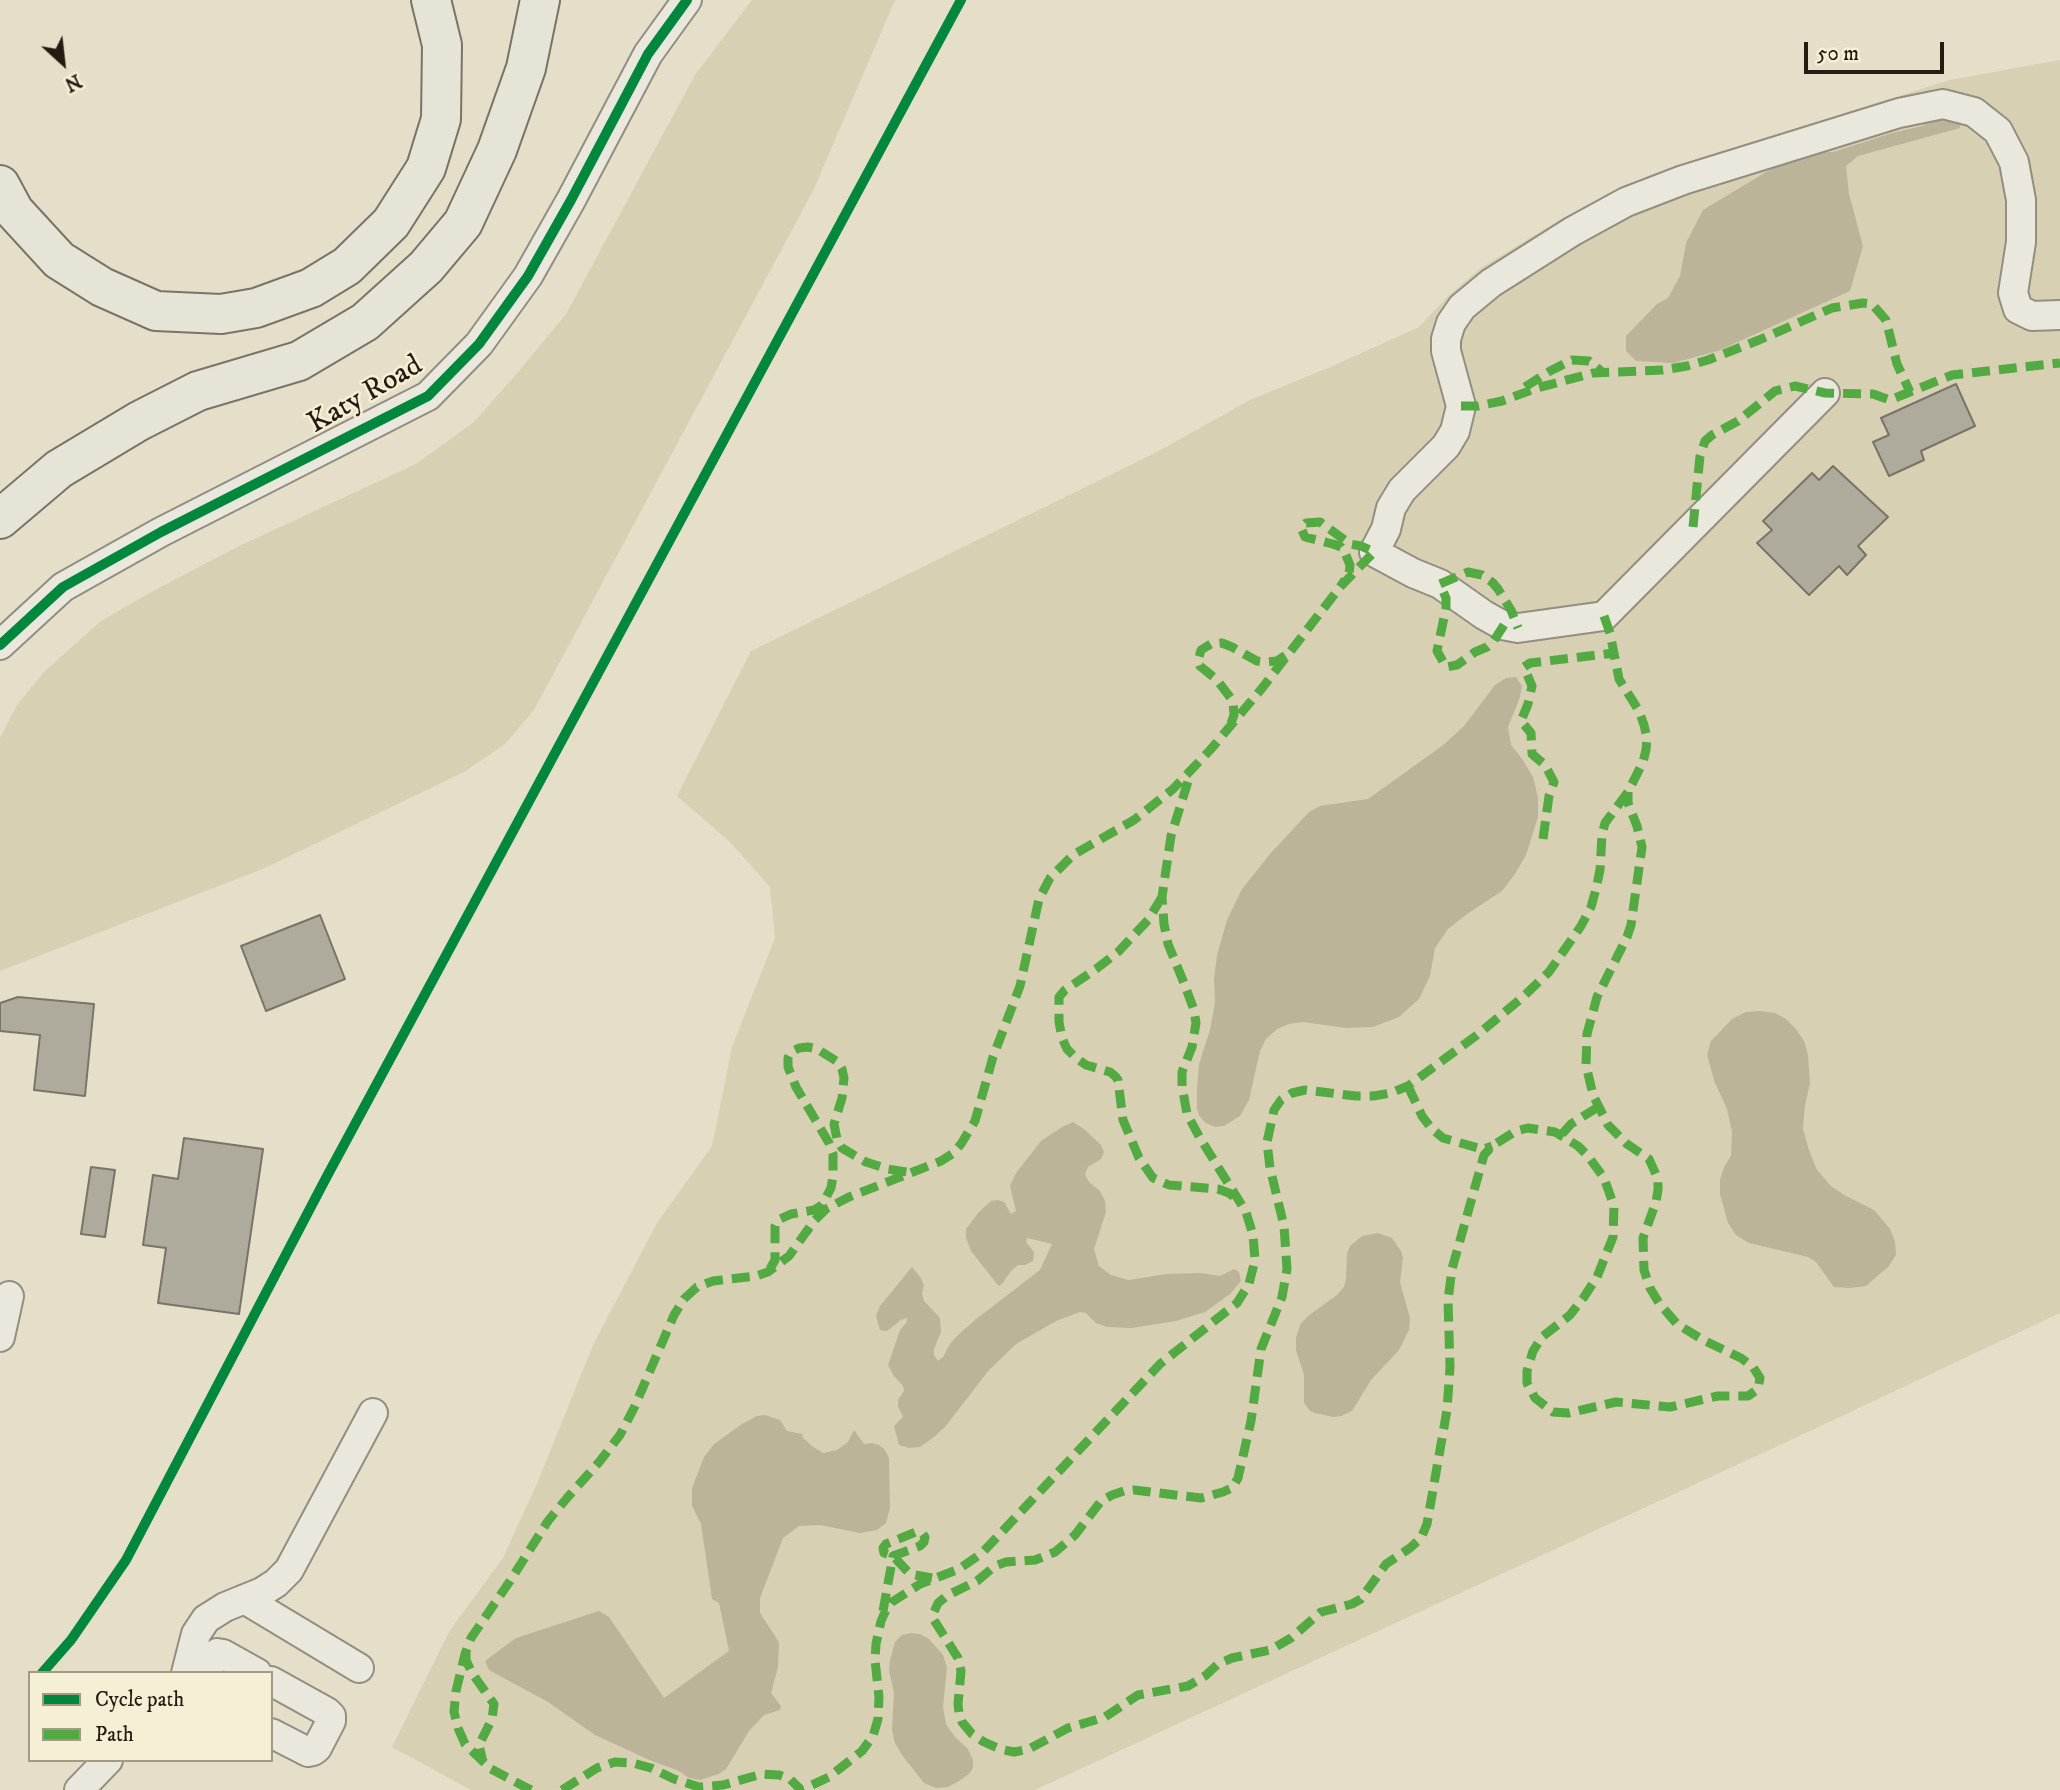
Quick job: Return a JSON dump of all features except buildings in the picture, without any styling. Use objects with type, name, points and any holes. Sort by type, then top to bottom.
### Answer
[{"type":"highway","points":[[0,185],[14,211],[59,260],[102,287],[156,311],[221,314],[257,308],[311,288],[347,266],[391,223],[426,168],[441,119],[442,45],[431,0]]},
{"type":"highway","points":[[0,519],[59,469],[139,421],[198,391],[299,361],[354,329],[426,267],[463,223],[496,150],[526,68],[540,0]]},
{"type":"street","name":"Katy Road","points":[[0,645],[62,587],[428,396],[479,344],[528,276],[648,54],[687,0]]},
{"type":"street","points":[[1825,393],[1604,616],[1517,628],[1502,625],[1440,584],[1374,552],[1386,529],[1391,508],[1402,491],[1446,446],[1455,431],[1461,406],[1446,351],[1446,339],[1451,323],[1462,307],[1491,283],[1573,231],[1626,202],[1683,180],[1899,113],[1943,104],[1974,112],[1998,131],[2014,162],[2021,200],[2021,243],[2014,293],[2018,309],[2032,316],[2060,315]]},
{"type":"street","points":[[0,1336],[9,1296]]},
{"type":"street","points":[[187,1671],[196,1634],[206,1619],[276,1583],[289,1570],[373,1413]]},
{"type":"street","points":[[246,1600],[359,1668]]},
{"type":"street","points":[[207,1671],[218,1653],[253,1671]]},
{"type":"street","points":[[273,1682],[331,1716],[317,1748],[313,1751],[309,1752],[273,1734]]},
{"type":"street","points":[[79,1790],[106,1762]]},
{"type":"shaded area","points":[[752,0],[895,0],[813,191],[534,710],[505,744],[464,772],[265,868],[0,971],[0,738],[17,705],[44,672],[101,621],[237,547],[416,464],[474,422],[566,314],[695,75]]},
{"type":"shaded area","points":[[2060,60],[2060,1313],[1035,1790],[471,1790],[392,1747],[450,1630],[503,1558],[539,1479],[593,1345],[657,1223],[712,1146],[732,1047],[775,938],[770,887],[729,841],[677,796],[751,651],[1157,452],[1250,400],[1419,327],[1449,295],[1482,267],[1561,219],[1633,185],[1705,157],[1950,80]]},
{"type":"shaded area","points":[[1947,114],[1962,116],[1960,128],[1858,156],[1846,166],[1849,194],[1863,246],[1850,291],[1718,351],[1673,363],[1636,361],[1626,351],[1626,336],[1657,304],[1668,298],[1680,276],[1686,243],[1703,210],[1771,169],[1811,152],[1833,152],[1922,126]]},
{"type":"shaded area","points":[[1516,677],[1522,686],[1508,727],[1511,745],[1533,777],[1538,797],[1538,817],[1526,855],[1515,874],[1502,891],[1448,929],[1435,948],[1430,976],[1419,999],[1399,1017],[1373,1027],[1346,1028],[1303,1022],[1277,1029],[1266,1039],[1260,1051],[1249,1100],[1240,1116],[1224,1126],[1215,1127],[1206,1123],[1197,1109],[1199,1064],[1210,1030],[1215,1002],[1217,955],[1227,920],[1242,889],[1309,812],[1320,806],[1368,799],[1442,746],[1464,726],[1495,685],[1506,678]]},
{"type":"shaded area","points":[[1746,1012],[1775,1013],[1786,1019],[1804,1041],[1810,1083],[1803,1129],[1817,1170],[1831,1186],[1874,1210],[1890,1229],[1895,1241],[1896,1255],[1889,1266],[1866,1286],[1834,1287],[1816,1262],[1808,1257],[1749,1243],[1736,1235],[1728,1223],[1720,1194],[1720,1180],[1731,1156],[1732,1132],[1727,1109],[1715,1083],[1707,1055],[1711,1041],[1732,1019]]},
{"type":"shaded area","points":[[1073,1122],[1101,1145],[1104,1152],[1101,1159],[1088,1167],[1085,1174],[1105,1201],[1106,1212],[1094,1249],[1099,1266],[1111,1275],[1129,1280],[1166,1274],[1201,1273],[1220,1276],[1234,1269],[1239,1272],[1241,1281],[1230,1294],[1205,1312],[1176,1321],[1132,1328],[1107,1327],[1080,1312],[1056,1321],[1016,1344],[989,1370],[945,1427],[934,1437],[920,1447],[899,1445],[894,1426],[903,1417],[898,1400],[904,1391],[888,1365],[907,1318],[887,1331],[880,1330],[876,1316],[880,1306],[912,1267],[924,1286],[924,1301],[940,1318],[941,1332],[934,1349],[938,1361],[958,1335],[1040,1270],[1052,1244],[1027,1238],[1026,1242],[1034,1252],[1033,1261],[1018,1265],[999,1286],[971,1251],[966,1229],[991,1201],[1004,1202],[1011,1214],[1016,1211],[1010,1186],[1016,1173],[1041,1141]]},
{"type":"shaded area","points":[[1378,1233],[1392,1238],[1401,1251],[1403,1258],[1400,1282],[1410,1318],[1409,1330],[1399,1350],[1371,1380],[1352,1411],[1333,1417],[1315,1413],[1304,1403],[1304,1375],[1296,1350],[1300,1325],[1344,1287],[1350,1246],[1362,1236]]},
{"type":"shaded area","points":[[765,1415],[780,1420],[787,1431],[802,1434],[803,1438],[823,1453],[837,1450],[848,1442],[854,1430],[864,1444],[879,1445],[889,1458],[890,1508],[886,1523],[877,1530],[860,1533],[820,1525],[799,1526],[783,1538],[760,1598],[760,1613],[779,1642],[778,1667],[771,1693],[781,1706],[780,1710],[764,1715],[749,1731],[726,1769],[700,1780],[689,1778],[679,1771],[595,1735],[548,1702],[489,1670],[485,1661],[516,1638],[599,1611],[609,1617],[664,1698],[729,1651],[719,1603],[712,1599],[701,1524],[692,1506],[692,1488],[704,1457],[714,1444],[742,1424]]},
{"type":"shaded area","points":[[911,1633],[929,1639],[943,1655],[947,1667],[943,1707],[946,1724],[968,1749],[973,1760],[973,1768],[969,1774],[948,1787],[936,1788],[924,1783],[895,1743],[892,1730],[894,1693],[889,1670],[890,1660],[895,1642],[902,1635]]},
{"type":"marked path","points":[[1461,406],[1502,401],[1537,388],[1593,373],[1663,370],[1687,366],[1759,340],[1832,308],[1863,303],[1872,304],[1886,320],[1897,364],[1910,392]]},
{"type":"marked path","points":[[1525,387],[1572,360],[1589,361],[1602,372]]},
{"type":"marked path","points":[[1693,527],[1700,456],[1705,441],[1738,421],[1775,391],[1795,386],[1825,393],[1873,394],[1890,400],[1952,375],[2060,363]]},
{"type":"marked path","points":[[531,1790],[491,1769],[465,1744],[454,1712],[465,1654],[471,1638],[548,1521],[620,1435],[674,1315],[684,1299],[697,1287],[713,1281],[768,1272],[789,1256],[826,1209],[952,1154],[975,1121],[993,1057],[1020,986],[1039,899],[1050,878],[1073,855],[1134,820],[1173,789],[1263,687],[1340,587],[1374,552],[1350,544],[1320,522],[1306,523],[1301,528],[1305,537],[1341,547],[1345,553],[1350,565],[1349,574],[1340,587]]},
{"type":"marked path","points":[[1504,625],[1487,647],[1457,665],[1446,667],[1437,651],[1446,608],[1446,598],[1440,584],[1468,572],[1482,575],[1498,589],[1518,628]]},
{"type":"marked path","points":[[1604,616],[1619,679],[1639,711],[1647,738],[1643,762],[1628,792],[1605,823],[1596,889],[1591,907],[1581,926],[1549,972],[1523,997],[1408,1086],[1373,1096],[1305,1090],[1292,1093],[1281,1100],[1274,1110],[1267,1142],[1270,1168],[1284,1226],[1287,1269],[1282,1297],[1261,1349],[1251,1421],[1238,1478],[1232,1488],[1201,1498],[1134,1490],[1112,1495],[1101,1501],[1075,1535],[1055,1552],[1035,1560],[1006,1562],[995,1566],[977,1581],[938,1603],[934,1620],[958,1658],[961,1671],[959,1713],[962,1722],[972,1734],[1000,1749],[1014,1752],[1029,1749],[1068,1728],[1105,1717],[1138,1695],[1188,1686],[1218,1664],[1232,1658],[1270,1650],[1291,1638],[1321,1612],[1361,1599],[1386,1564],[1421,1538],[1427,1524],[1447,1410],[1450,1367],[1448,1300],[1452,1269],[1484,1155],[1492,1146],[1516,1131],[1528,1128],[1555,1132],[1578,1146],[1604,1178],[1614,1206],[1613,1237],[1597,1277],[1570,1315],[1542,1337],[1533,1351],[1527,1371],[1527,1383],[1535,1398],[1553,1412],[1568,1413],[1616,1402],[1670,1407],[1718,1396],[1748,1396],[1758,1389],[1760,1378],[1753,1367],[1677,1324],[1650,1288],[1644,1270],[1643,1238],[1656,1202],[1658,1179],[1649,1159],[1627,1144],[1608,1125],[1593,1095],[1586,1065],[1587,1034],[1597,997],[1631,925],[1642,847],[1628,803],[1628,792]]},
{"type":"marked path","points":[[1231,723],[1234,715],[1233,701],[1217,680],[1200,666],[1198,661],[1201,650],[1211,644],[1222,643],[1264,662],[1277,661],[1286,655]]},
{"type":"marked path","points":[[1543,839],[1549,796],[1554,782],[1545,765],[1532,754],[1531,733],[1521,721],[1532,686],[1524,667],[1530,663],[1614,653]]},
{"type":"marked path","points":[[562,1790],[597,1768],[615,1762],[651,1768],[699,1787],[723,1785],[762,1774],[790,1779],[801,1790],[829,1777],[862,1751],[873,1736],[878,1719],[879,1697],[876,1644],[881,1621],[892,1602],[920,1584],[959,1569],[982,1553],[1160,1364],[1237,1303],[1249,1284],[1255,1260],[1253,1235],[1246,1212],[1187,1114],[1182,1086],[1182,1072],[1192,1047],[1196,1023],[1194,1010],[1168,944],[1162,897],[1171,836],[1190,775]]},
{"type":"marked path","points":[[1162,897],[1148,920],[1118,952],[1059,997],[1062,1038],[1067,1049],[1076,1058],[1086,1065],[1110,1072],[1118,1080],[1123,1120],[1139,1158],[1153,1178],[1169,1185],[1218,1189],[1235,1198]]},
{"type":"marked path","points":[[770,1269],[775,1260],[775,1226],[778,1220],[791,1214],[814,1210],[822,1205],[831,1188],[833,1176],[833,1154],[829,1143],[796,1087],[788,1067],[791,1052],[799,1048],[817,1049],[838,1062],[842,1069],[842,1098],[834,1124],[842,1148],[866,1162],[907,1172]]},
{"type":"marked path","points":[[1408,1086],[1422,1116],[1443,1138],[1484,1149],[1492,1146]]},
{"type":"marked path","points":[[1562,1134],[1571,1124],[1598,1107]]},
{"type":"marked path","points":[[883,1611],[893,1556],[920,1546],[925,1537],[921,1532],[916,1532],[886,1544],[884,1553],[893,1556],[910,1574],[932,1578]]},
{"type":"marked path","points":[[466,1652],[466,1660],[472,1673],[494,1704],[492,1719],[479,1745],[483,1762]]},
{"type":"cycle path","points":[[0,645],[63,587],[161,532],[428,396],[479,344],[528,276],[648,54],[687,0]]},
{"type":"cycle path","points":[[44,1671],[71,1640],[126,1560],[326,1178],[961,0]]}]
